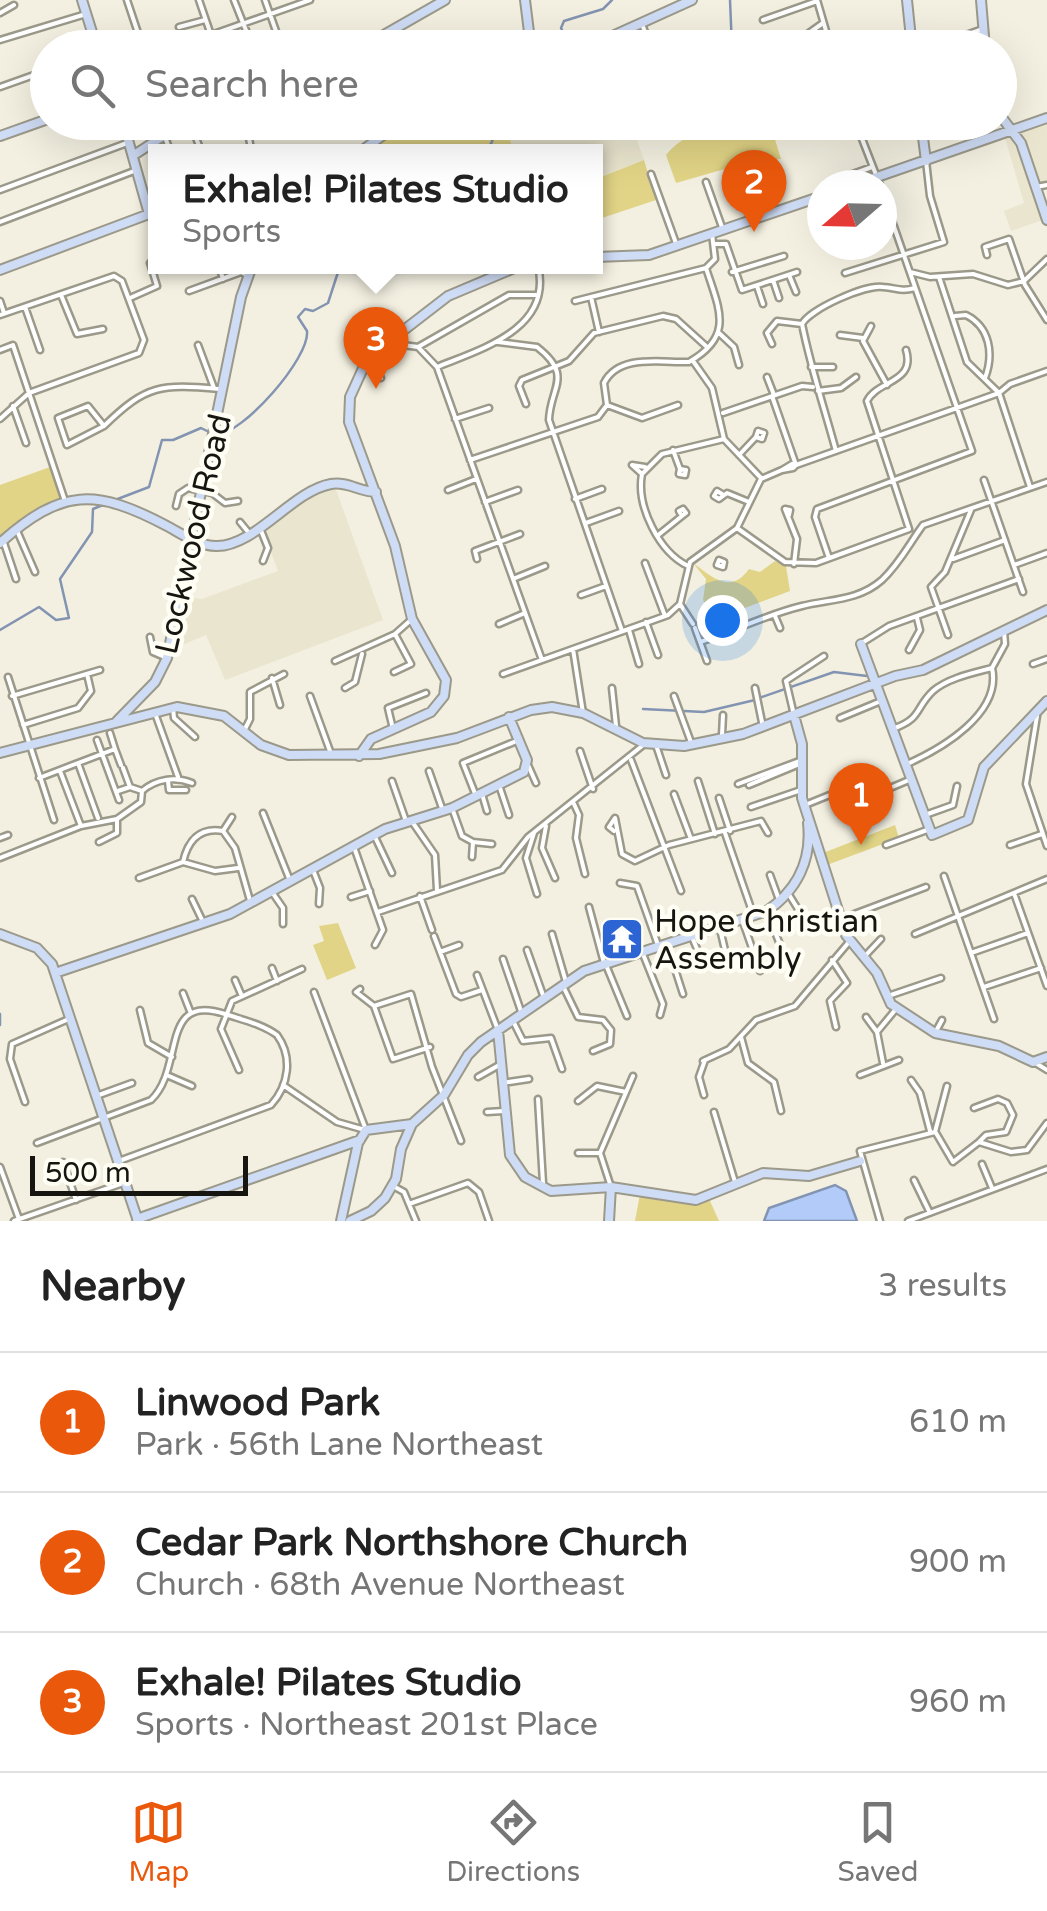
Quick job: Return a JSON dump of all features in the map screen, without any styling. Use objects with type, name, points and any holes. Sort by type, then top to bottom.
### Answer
[{"type":"street","points":[[82,0],[92,30]]},
{"type":"street","points":[[127,0],[137,30]]},
{"type":"street","points":[[199,0],[210,30]]},
{"type":"street","points":[[234,0],[246,30]]},
{"type":"street","points":[[265,0],[277,30]]},
{"type":"street","points":[[227,30],[310,0]]},
{"type":"street","points":[[393,30],[445,0]]},
{"type":"street","points":[[526,0],[530,30]]},
{"type":"street","points":[[628,30],[692,0]]},
{"type":"street","points":[[907,0],[910,30]]},
{"type":"street","points":[[980,0],[980,30]]},
{"type":"street","points":[[763,20],[817,1],[826,30]]},
{"type":"street","points":[[0,13],[14,5]]},
{"type":"street","points":[[33,30],[86,14]]},
{"type":"street","points":[[179,26],[206,20]]},
{"type":"street","points":[[814,30],[824,23]]},
{"type":"street","points":[[642,24],[644,30]]},
{"type":"street","points":[[0,40],[30,31]]},
{"type":"street","points":[[0,87],[30,76]]},
{"type":"street","points":[[1017,131],[1047,120]]},
{"type":"street","points":[[0,136],[30,125]]},
{"type":"street","points":[[150,144],[156,140]]},
{"type":"street","points":[[862,140],[872,168],[869,170]]},
{"type":"street","points":[[845,273],[944,242],[930,196],[923,140]]},
{"type":"street","points":[[897,176],[926,161],[989,140]]},
{"type":"street","points":[[1016,140],[1047,220]]},
{"type":"street","points":[[0,190],[130,142],[148,204]]},
{"type":"street","points":[[134,154],[148,145]]},
{"type":"street","points":[[0,222],[139,170]]},
{"type":"street","points":[[652,174],[677,246]]},
{"type":"street","points":[[706,182],[723,230]]},
{"type":"street","points":[[1036,187],[1047,185]]},
{"type":"street","points":[[603,257],[639,256],[677,246],[807,202]]},
{"type":"street","points":[[0,270],[148,213]]},
{"type":"street","points":[[575,301],[706,268],[715,259],[712,234]]},
{"type":"street","points":[[829,558],[814,514],[819,508],[972,451],[897,234]]},
{"type":"street","points":[[987,255],[985,247],[1010,239],[1024,280],[1047,320]]},
{"type":"street","points":[[715,244],[726,244],[732,272],[742,290],[797,272]]},
{"type":"street","points":[[732,272],[784,256]]},
{"type":"street","points":[[910,272],[939,277],[972,274],[1008,285],[1024,280],[1047,259]]},
{"type":"street","points":[[470,460],[596,418],[607,405],[604,383],[613,371],[655,359],[693,361],[718,333],[722,318],[706,268]]},
{"type":"street","points":[[129,298],[157,286],[153,274]]},
{"type":"street","points":[[222,274],[224,278]]},
{"type":"street","points":[[354,756],[366,742],[430,712],[444,696],[444,672],[412,618],[395,546],[348,412],[365,364],[388,343],[448,296],[499,274]]},
{"type":"street","points":[[437,367],[498,342],[527,321],[537,295],[538,274]]},
{"type":"street","points":[[789,274],[796,292]]},
{"type":"street","points":[[189,291],[224,278],[248,275]]},
{"type":"street","name":"Lockwood Road","points":[[118,721],[156,682],[168,658],[248,275]]},
{"type":"street","points":[[0,301],[2,314],[114,276],[122,281],[144,346],[136,355],[29,394],[0,419]]},
{"type":"street","points":[[939,277],[967,362],[999,393],[1030,487]]},
{"type":"street","points":[[774,280],[779,298]]},
{"type":"street","points":[[757,286],[764,304]]},
{"type":"street","points":[[802,324],[812,312],[876,287],[902,292],[915,288]]},
{"type":"street","points":[[60,293],[77,334],[104,329]]},
{"type":"street","points":[[388,343],[418,347],[509,295],[537,295]]},
{"type":"street","points":[[591,296],[599,332]]},
{"type":"street","points":[[25,306],[40,350]]},
{"type":"street","points":[[953,317],[966,314],[982,326],[992,354],[986,378]]},
{"type":"street","points":[[526,404],[519,382],[569,361],[599,332],[663,316],[676,320],[707,347]]},
{"type":"street","points":[[772,344],[768,332],[772,324],[782,320],[802,324]]},
{"type":"street","points":[[802,324],[810,367],[836,451]]},
{"type":"street","points":[[863,338],[871,326]]},
{"type":"street","points":[[718,333],[734,347],[739,366]]},
{"type":"street","points":[[840,335],[863,338]]},
{"type":"street","points":[[863,338],[887,384]]},
{"type":"street","points":[[498,342],[537,347],[555,368],[560,382],[548,413],[552,433],[622,631]]},
{"type":"street","points":[[0,350],[13,345],[65,501]]},
{"type":"street","points":[[198,345],[214,388]]},
{"type":"street","points":[[418,347],[437,367],[542,660]]},
{"type":"street","points":[[738,528],[777,558],[794,564],[816,563],[910,529],[868,396],[905,372],[909,362],[906,350]]},
{"type":"street","points":[[693,361],[712,388],[721,413],[724,439],[761,479]]},
{"type":"street","points":[[365,364],[377,368],[381,378]]},
{"type":"street","points":[[810,367],[833,367]]},
{"type":"street","points":[[503,674],[665,616],[680,604],[688,566],[738,528],[761,479],[999,393],[1010,384],[1047,370]]},
{"type":"street","points":[[767,377],[796,465]]},
{"type":"street","points":[[721,413],[802,386],[840,388],[856,377]]},
{"type":"street","points":[[104,426],[88,406],[58,418],[67,445],[104,426],[133,399],[162,384],[226,389]]},
{"type":"street","points":[[607,405],[642,418],[673,408]]},
{"type":"street","points":[[13,406],[26,443]]},
{"type":"street","points":[[455,419],[489,408]]},
{"type":"street","points":[[738,456],[756,437]]},
{"type":"street","points":[[688,566],[666,551],[657,536],[642,495],[644,470],[673,450],[724,439]]},
{"type":"street","points":[[673,450],[680,469]]},
{"type":"street","points":[[448,490],[476,479]]},
{"type":"street","points":[[984,480],[1024,592]]},
{"type":"street","points":[[700,642],[801,606],[841,600],[879,582],[907,554],[923,525],[1047,482]]},
{"type":"street","points":[[16,580],[2,541],[36,512],[65,501],[106,499],[194,540],[220,546],[328,485],[376,492]]},
{"type":"street","points":[[176,506],[185,489],[205,490],[225,502],[238,501]]},
{"type":"street","points":[[575,500],[602,489]]},
{"type":"street","points":[[485,502],[518,490]]},
{"type":"street","points":[[722,494],[749,502]]},
{"type":"street","points":[[948,635],[931,587],[951,560],[964,519],[974,506]]},
{"type":"street","points":[[584,524],[619,511]]},
{"type":"street","points":[[788,515],[797,539],[794,564]]},
{"type":"street","points":[[657,536],[682,516]]},
{"type":"street","points":[[240,522],[249,533]]},
{"type":"street","points":[[262,525],[268,548],[263,561]]},
{"type":"street","points":[[16,528],[35,572]]},
{"type":"street","points":[[477,559],[475,551],[520,534]]},
{"type":"street","points":[[951,560],[1004,540]]},
{"type":"street","points":[[711,546],[718,560]]},
{"type":"street","points":[[1014,565],[1047,553]]},
{"type":"street","points":[[645,563],[665,616]]},
{"type":"street","points":[[513,578],[545,566]]},
{"type":"street","points":[[1019,580],[883,628],[860,644],[927,830],[936,835],[968,820],[984,768],[1047,701]]},
{"type":"street","points":[[581,595],[606,586]]},
{"type":"street","points":[[680,604],[694,626],[707,661]]},
{"type":"street","points":[[0,753],[173,708],[210,710],[274,751],[332,756],[354,756],[457,738],[509,717],[552,707],[583,714],[643,743],[692,745],[763,727],[874,684],[923,670],[1047,610]]},
{"type":"street","points":[[499,624],[525,613]]},
{"type":"street","points":[[775,616],[780,628]]},
{"type":"street","points":[[908,650],[920,630],[917,616]]},
{"type":"street","points":[[335,661],[363,652],[396,634],[412,618]]},
{"type":"street","points":[[646,622],[658,654]]},
{"type":"street","points":[[628,628],[639,664]]},
{"type":"street","points":[[891,730],[915,720],[942,684],[992,668],[1003,651],[1004,631]]},
{"type":"street","points":[[394,672],[412,664],[396,634]]},
{"type":"street","points":[[150,637],[153,652],[168,658]]},
{"type":"street","points":[[573,649],[583,714]]},
{"type":"street","points":[[345,688],[355,682],[363,652]]},
{"type":"street","points":[[824,656],[786,681],[800,732],[801,790],[808,823],[849,942],[864,957],[896,1009],[935,1033],[999,1046],[1047,1070]]},
{"type":"street","points":[[1033,664],[1047,659]]},
{"type":"street","points":[[904,765],[942,744],[988,705],[995,689],[992,668]]},
{"type":"street","points":[[12,696],[100,670]]},
{"type":"street","points":[[23,725],[86,702],[90,691],[87,674]]},
{"type":"street","points":[[244,731],[250,719],[250,692],[284,674]]},
{"type":"street","points":[[8,677],[54,820]]},
{"type":"street","points":[[272,678],[280,705]]},
{"type":"street","points":[[612,688],[616,731]]},
{"type":"street","points":[[755,688],[763,727]]},
{"type":"street","points":[[393,729],[388,708],[426,693]]},
{"type":"street","points":[[310,696],[332,756]]},
{"type":"street","points":[[674,696],[692,745]]},
{"type":"street","points":[[840,718],[880,701]]},
{"type":"street","points":[[800,732],[814,707]]},
{"type":"street","points":[[173,708],[174,718],[195,737]]},
{"type":"street","points":[[155,712],[178,777]]},
{"type":"street","points":[[720,740],[722,715]]},
{"type":"street","points":[[1037,716],[1026,784],[1047,846]]},
{"type":"street","points":[[509,717],[536,783]]},
{"type":"street","points":[[110,733],[130,787]]},
{"type":"street","points":[[97,740],[119,800]]},
{"type":"street","points":[[487,812],[463,763],[519,740]]},
{"type":"street","points":[[378,912],[437,890],[489,878],[506,866],[534,833],[630,759],[643,743]]},
{"type":"street","points":[[656,744],[666,775]]},
{"type":"street","points":[[39,778],[114,749]]},
{"type":"street","points":[[580,751],[593,789]]},
{"type":"street","points":[[630,759],[681,891]]},
{"type":"street","points":[[738,784],[802,762]]},
{"type":"street","points":[[749,785],[802,762]]},
{"type":"street","points":[[78,764],[99,820]]},
{"type":"street","points":[[55,973],[204,924],[251,904],[374,836],[408,820],[448,810],[499,786],[524,772],[528,765]]},
{"type":"street","points":[[60,770],[81,826]]},
{"type":"street","points":[[428,771],[462,836],[492,844]]},
{"type":"street","points":[[142,791],[159,780],[178,777],[192,783]]},
{"type":"street","points":[[392,780],[408,820],[435,855],[437,890]]},
{"type":"street","points":[[873,807],[871,796],[909,780]]},
{"type":"street","points":[[168,781],[169,790],[186,790]]},
{"type":"street","points":[[698,782],[714,834]]},
{"type":"street","points":[[499,786],[509,815]]},
{"type":"street","points":[[922,816],[953,805],[957,786]]},
{"type":"street","points":[[116,792],[130,787],[142,791]]},
{"type":"street","points":[[751,807],[801,790]]},
{"type":"street","points":[[804,805],[842,790]]},
{"type":"street","points":[[0,858],[99,820],[117,820],[142,802],[142,791]]},
{"type":"street","points":[[674,794],[691,839]]},
{"type":"street","points":[[719,798],[754,918]]},
{"type":"street","points":[[574,804],[579,814],[576,838],[586,874]]},
{"type":"street","points":[[264,813],[290,882]]},
{"type":"street","points":[[224,831],[232,817]]},
{"type":"street","points":[[1038,821],[1047,818]]},
{"type":"street","points":[[99,842],[117,833],[117,820]]},
{"type":"street","points":[[614,831],[630,860],[642,860],[691,839],[761,821],[768,833]]},
{"type":"street","points":[[350,1221],[371,1211],[393,1186],[412,1124],[444,1095],[471,1050],[564,984],[604,962],[743,922],[767,911],[788,894],[808,854],[808,823]]},
{"type":"street","points":[[547,824],[542,848],[555,878]]},
{"type":"street","points":[[183,862],[194,837],[212,829],[224,831]]},
{"type":"street","points":[[886,845],[927,830]]},
{"type":"street","points":[[224,831],[236,852],[251,904]]},
{"type":"street","points":[[534,833],[526,858],[538,894]]},
{"type":"street","points":[[1010,845],[1042,834]]},
{"type":"street","points":[[0,838],[8,835]]},
{"type":"street","points":[[374,836],[392,873]]},
{"type":"street","points":[[472,857],[474,842]]},
{"type":"street","points":[[354,847],[383,930],[375,946]]},
{"type":"street","points":[[236,852],[244,850]]},
{"type":"street","points":[[808,854],[818,852]]},
{"type":"street","points":[[139,878],[183,862],[215,871],[238,868]]},
{"type":"street","points":[[312,870],[320,888],[319,904]]},
{"type":"street","points":[[770,875],[780,902]]},
{"type":"street","points":[[944,876],[994,1019]]},
{"type":"street","points":[[915,934],[1047,879]]},
{"type":"street","points":[[620,883],[637,886],[683,994]]},
{"type":"street","points":[[841,920],[926,887]]},
{"type":"street","points":[[351,897],[370,891]]},
{"type":"street","points":[[272,892],[283,908],[283,924]]},
{"type":"street","points":[[788,894],[795,912],[801,914]]},
{"type":"street","points":[[1015,895],[1047,986]]},
{"type":"street","points":[[420,896],[432,930]]},
{"type":"street","points":[[192,899],[204,924]]},
{"type":"street","points":[[589,907],[604,962],[627,1016]]},
{"type":"street","points":[[767,911],[788,965]]},
{"type":"street","points":[[743,922],[760,971]]},
{"type":"street","points":[[720,928],[729,967]]},
{"type":"street","points":[[971,953],[1028,933]]},
{"type":"street","points":[[0,934],[43,952],[55,973],[107,1118],[136,1220],[360,1140]]},
{"type":"street","points":[[552,934],[564,984],[578,1018],[602,1020],[611,1030],[610,1044],[593,1051]]},
{"type":"street","points":[[434,936],[458,996],[482,990]]},
{"type":"street","points":[[692,937],[705,968]]},
{"type":"street","points":[[864,957],[880,939]]},
{"type":"street","points":[[704,1096],[699,1077],[704,1060],[729,1050],[756,1020],[795,1006],[849,942]]},
{"type":"street","points":[[440,952],[460,945]]},
{"type":"street","points":[[528,950],[544,998]]},
{"type":"street","points":[[642,951],[663,1004],[660,1015]]},
{"type":"street","points":[[503,959],[522,1014]]},
{"type":"street","points":[[832,960],[846,983],[830,1002],[836,1027]]},
{"type":"street","points":[[272,968],[276,981]]},
{"type":"street","points":[[983,988],[1040,968]]},
{"type":"street","points":[[238,1070],[223,1039],[225,1014],[241,994],[302,969]]},
{"type":"street","points":[[476,976],[498,1030],[510,1154],[526,1176],[543,1188],[562,1192],[611,1186],[696,1200],[764,1173],[809,1176],[860,1161]]},
{"type":"street","points":[[887,996],[941,978]]},
{"type":"street","points":[[234,980],[241,994]]},
{"type":"street","points":[[360,988],[356,992],[374,1006],[392,1059],[430,1047]]},
{"type":"street","points":[[314,992],[366,1130]]},
{"type":"street","points":[[183,993],[190,1011]]},
{"type":"street","points":[[374,1006],[408,993],[461,1141]]},
{"type":"street","points":[[37,1142],[151,1100],[167,1075],[181,1022],[190,1011],[208,1008],[277,1035],[288,1061],[283,1084],[264,1109],[119,1162]]},
{"type":"street","points":[[877,1032],[896,1009]]},
{"type":"street","points":[[140,1010],[148,1043],[172,1057]]},
{"type":"street","points":[[866,1017],[877,1032],[883,1063]]},
{"type":"street","points":[[24,1102],[10,1059],[12,1044],[71,1018]]},
{"type":"street","points":[[935,1033],[942,1020]]},
{"type":"street","points":[[513,1021],[520,1039],[550,1038],[562,1069]]},
{"type":"street","points":[[740,1036],[748,1064],[774,1082],[781,1111]]},
{"type":"street","points":[[1033,1062],[1047,1057]]},
{"type":"street","points":[[860,1075],[898,1060]]},
{"type":"street","points":[[478,1078],[500,1064]]},
{"type":"street","points":[[167,1075],[192,1086]]},
{"type":"street","points":[[609,1221],[611,1186],[600,1153],[634,1076]]},
{"type":"street","points":[[502,1082],[529,1080]]},
{"type":"street","points":[[910,1080],[952,1162],[986,1135],[1006,1132],[1013,1115],[1008,1103],[998,1100],[974,1108]]},
{"type":"street","points":[[99,1095],[132,1083]]},
{"type":"street","points":[[283,1084],[337,1122],[366,1130],[412,1124]]},
{"type":"street","points":[[578,1101],[596,1086],[626,1092]]},
{"type":"street","points":[[933,1131],[947,1086]]},
{"type":"street","points":[[538,1099],[543,1188]]},
{"type":"street","points":[[487,1112],[504,1111]]},
{"type":"street","points":[[714,1112],[725,1140],[722,1150],[736,1184]]},
{"type":"street","points":[[979,1142],[1022,1152],[1047,1122]]},
{"type":"street","points":[[341,1221],[360,1140],[366,1130]]},
{"type":"street","points":[[880,1221],[860,1161],[862,1148],[933,1131]]},
{"type":"street","points":[[578,1153],[600,1153]]},
{"type":"street","points":[[63,1162],[76,1200]]},
{"type":"street","points":[[982,1164],[992,1188]]},
{"type":"street","points":[[0,1167],[17,1220],[126,1182]]},
{"type":"street","points":[[908,1221],[1047,1168]]},
{"type":"street","points":[[914,1180],[929,1210]]},
{"type":"street","points":[[409,1204],[465,1183],[476,1186],[490,1221]]},
{"type":"street","points":[[393,1186],[404,1192],[416,1221]]},
{"type":"shaded area","points":[[1047,125],[1047,180],[1037,184],[1045,219],[1011,231],[1004,211],[1024,203],[1006,140],[1017,140],[1017,134]]},
{"type":"shaded area","points":[[385,140],[510,140],[511,144],[379,144]]},
{"type":"shaded area","points":[[510,140],[637,140],[644,160],[603,176],[603,144],[511,144]]},
{"type":"shaded area","points":[[684,140],[775,140],[781,159],[756,160],[676,183],[666,155]]},
{"type":"shaded area","points":[[644,160],[656,200],[603,218],[603,176]]},
{"type":"shaded area","points":[[50,467],[61,498],[35,509],[0,538],[0,485]]},
{"type":"shaded area","points":[[335,487],[383,620],[225,680],[206,635],[175,648],[185,597],[202,599],[278,571],[262,528],[320,491]]},
{"type":"shaded area","points":[[775,561],[786,566],[790,591],[713,620],[703,600],[706,579],[693,563],[727,582],[742,577],[749,569],[760,572]]},
{"type":"shaded area","points":[[895,825],[899,838],[827,865],[823,853]]},
{"type":"shaded area","points":[[338,923],[356,968],[327,980],[313,945],[324,941],[319,926]]},
{"type":"shaded area","points":[[640,1194],[710,1201],[719,1221],[635,1221]]},
{"type":"water","points":[[835,1185],[846,1191],[857,1221],[764,1221],[769,1208]]},
{"type":"waterway","points":[[562,30],[564,21],[603,9],[612,0]]},
{"type":"waterway","points":[[730,0],[731,30]]},
{"type":"waterway","points":[[491,144],[493,140]]},
{"type":"waterway","points":[[216,435],[242,422],[287,376],[305,343],[307,331],[298,317],[305,309],[313,311],[328,303],[337,274]]},
{"type":"waterway","points":[[115,500],[149,487],[162,440],[173,440],[201,428],[209,432]]},
{"type":"waterway","points":[[0,630],[39,607],[56,620],[69,618],[60,579],[92,532],[93,509],[103,505]]},
{"type":"waterway","points":[[759,698],[834,672],[867,676]]},
{"type":"waterway","points":[[643,709],[704,712],[755,700]]},
{"type":"waterway","points":[[0,1014],[0,1025]]},
{"type":"place","name":"Cedar Park Northshore Church","points":[[754,232]]},
{"type":"place","name":"Exhale! Pilates Studio","points":[[376,389]]},
{"type":"place","name":"Linwood Park","points":[[861,845]]},
{"type":"place","name":"Hope Christian Assembly","points":[[622,939]]}]
